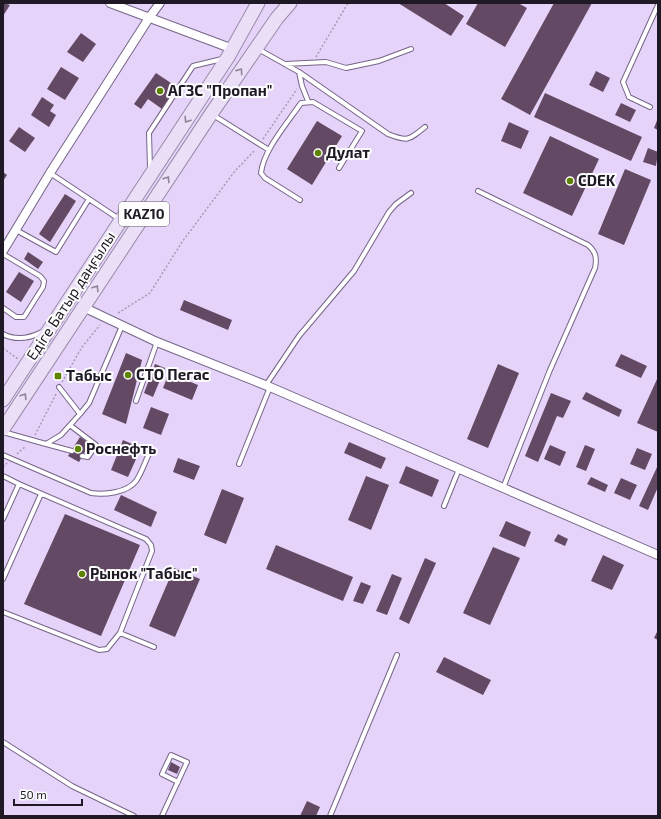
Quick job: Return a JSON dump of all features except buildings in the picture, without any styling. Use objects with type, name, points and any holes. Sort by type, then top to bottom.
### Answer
[{"type":"main road","name":"Едіге Батыр даңғылы","points":[[3,400],[231,53],[258,3]]},
{"type":"main road","name":"Едіге Батыр даңғылы","points":[[3,430],[210,114],[277,18],[290,3]]},
{"type":"street","points":[[110,3],[231,53]]},
{"type":"street","points":[[3,252],[50,173],[160,3]]},
{"type":"street","points":[[83,307],[157,342],[268,386],[658,555]]},
{"type":"lane","points":[[650,107],[629,97],[623,82],[658,6]]},
{"type":"lane","points":[[256,48],[299,72],[388,134],[403,140],[412,138],[425,127]]},
{"type":"lane","points":[[284,64],[326,62],[346,68],[379,61],[411,49]]},
{"type":"lane","points":[[150,176],[149,133],[193,66],[231,53]]},
{"type":"lane","points":[[299,72],[301,83],[308,101]]},
{"type":"lane","points":[[300,200],[265,178],[261,173],[262,166],[269,150],[301,103],[308,101],[313,102],[362,131],[339,168]]},
{"type":"lane","points":[[210,114],[269,150]]},
{"type":"lane","points":[[50,173],[121,221]]},
{"type":"lane","points":[[478,191],[588,245],[594,251],[597,259],[595,268],[550,370],[503,488]]},
{"type":"lane","points":[[238,464],[268,386],[299,336],[354,271],[388,212],[411,193]]},
{"type":"lane","points":[[16,230],[56,252],[89,199]]},
{"type":"lane","points":[[3,252],[40,276],[44,281],[43,287],[24,316],[16,317],[3,308]]},
{"type":"lane","points":[[46,444],[62,435],[89,403],[122,326]]},
{"type":"lane","points":[[3,334],[19,338],[31,337],[50,328]]},
{"type":"lane","points":[[136,400],[157,342]]},
{"type":"lane","points":[[59,387],[80,414]]},
{"type":"lane","points":[[71,426],[96,445],[88,457],[82,456]]},
{"type":"lane","points":[[3,430],[72,451]]},
{"type":"lane","points":[[3,455],[91,493],[100,495],[122,490],[135,482],[150,452]]},
{"type":"lane","points":[[444,506],[460,469]]},
{"type":"lane","points":[[3,476],[146,539],[151,545],[152,551],[120,633],[107,649],[99,650],[3,612]]},
{"type":"lane","points":[[3,519],[19,484]]},
{"type":"lane","points":[[3,579],[41,494]]},
{"type":"lane","points":[[120,633],[154,647]]},
{"type":"lane","points":[[330,816],[397,655]]},
{"type":"lane","points":[[3,742],[72,786],[134,816]]},
{"type":"lane","points":[[162,816],[178,782],[186,762],[171,755],[162,774],[178,782]]},
{"type":"path","points":[[312,63],[348,3]]},
{"type":"path","points":[[3,467],[32,440],[82,346],[106,318],[134,304],[150,293],[187,236],[235,171],[260,144],[301,83]]},
{"type":"path","points":[[3,348],[19,361]]},
{"type":"place","name":"АГЗС \"Пропан\"","points":[[160,91]]},
{"type":"place","name":"Дулат","points":[[318,153]]},
{"type":"place","name":"CDEK","points":[[570,181]]},
{"type":"place","name":"СТО Пегас","points":[[128,375]]},
{"type":"place","name":"Табыс","points":[[58,376]]},
{"type":"place","name":"Роснефть","points":[[78,449]]},
{"type":"place","name":"Рынок \"Табыс\"","points":[[82,574]]}]
